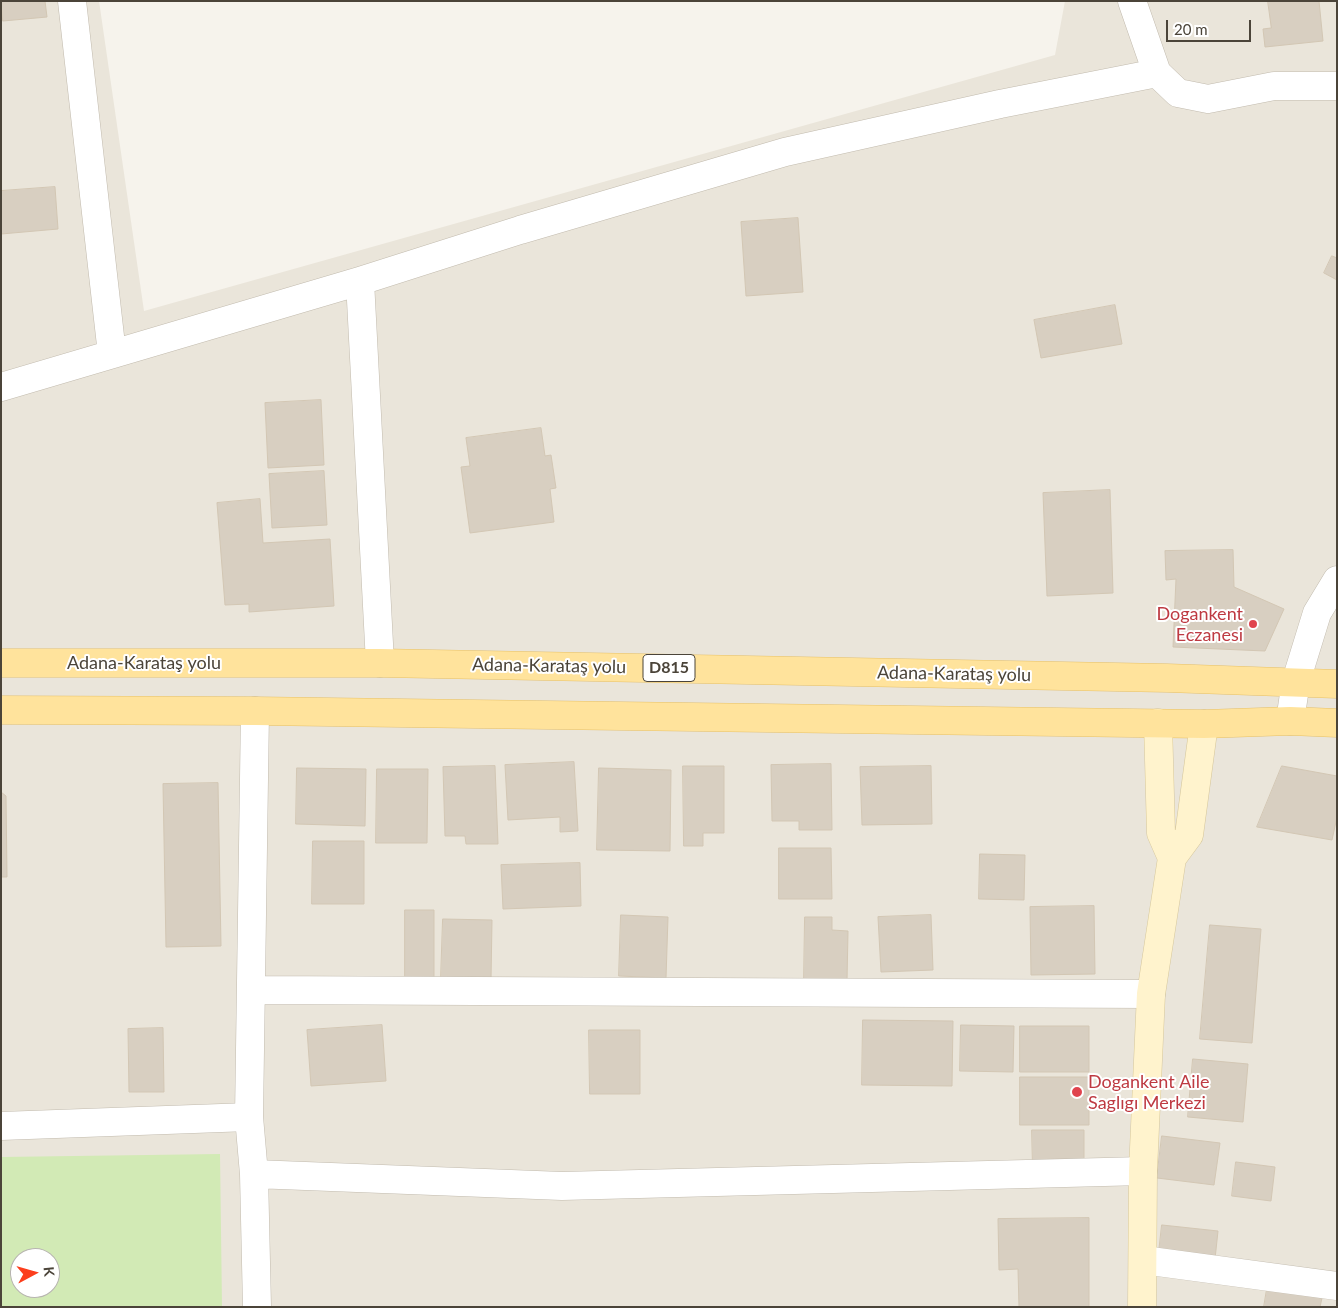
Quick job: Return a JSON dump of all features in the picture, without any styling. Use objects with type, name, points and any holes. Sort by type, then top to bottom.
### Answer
[{"type":"main road","name":"Adana-Karataş yolu","points":[[1,663],[380,663],[1337,684]]},
{"type":"main road","points":[[1,710],[255,710],[1204,724],[1290,721],[1337,724]]},
{"type":"street","points":[[72,1],[112,354]]},
{"type":"street","points":[[1132,1],[1157,74],[1178,93],[1208,99],[1274,86],[1337,86]]},
{"type":"street","points":[[1,387],[360,281],[529,228],[785,152],[1000,104],[1157,74]]},
{"type":"street","points":[[360,281],[380,663]]},
{"type":"street","points":[[1290,721],[1296,682],[1317,613],[1337,580]]},
{"type":"street","points":[[255,710],[249,1118],[254,1174],[257,1307]]},
{"type":"street","points":[[1158,723],[1161,833],[1172,858]]},
{"type":"street","points":[[1142,1307],[1144,1171],[1151,994],[1172,858],[1190,835],[1204,724]]},
{"type":"street","points":[[252,990],[1151,994]]},
{"type":"street","points":[[1,1126],[249,1118]]},
{"type":"street","points":[[254,1174],[562,1186],[1144,1171]]},
{"type":"street","points":[[1143,1260],[1337,1286]]},
{"type":"shaded area","points":[[1,1],[99,1],[144,311],[1055,55],[1065,1],[1337,1],[1337,1307],[1,1307]]},
{"type":"green space","points":[[220,1154],[222,1307],[1,1307],[1,1157]]},
{"type":"building","points":[[2,1],[45,1],[47,17],[3,21]]},
{"type":"building","points":[[1268,1],[1319,1],[1323,41],[1265,47],[1263,29],[1271,28]]},
{"type":"building","points":[[55,187],[58,229],[1,234],[1,191]]},
{"type":"building","points":[[798,218],[803,292],[746,296],[741,222]]},
{"type":"building","points":[[1332,256],[1337,258],[1337,280],[1324,273]]},
{"type":"building","points":[[1115,305],[1122,344],[1041,358],[1034,320]]},
{"type":"building","points":[[321,400],[324,465],[268,468],[265,403]]},
{"type":"building","points":[[541,428],[545,456],[551,455],[556,488],[550,489],[554,522],[470,533],[461,467],[470,466],[466,438]]},
{"type":"building","points":[[324,471],[327,525],[272,528],[269,474]]},
{"type":"building","points":[[1110,490],[1113,593],[1047,596],[1043,493]]},
{"type":"building","points":[[260,499],[263,543],[330,539],[334,606],[249,612],[249,604],[225,605],[217,503]]},
{"type":"building","points":[[1233,550],[1234,587],[1284,609],[1265,651],[1173,647],[1176,579],[1166,580],[1165,551]]},
{"type":"building","points":[[574,762],[578,831],[560,832],[560,817],[508,820],[505,765]]},
{"type":"building","points":[[831,764],[832,830],[799,830],[799,821],[772,821],[771,765]]},
{"type":"building","points":[[495,766],[498,844],[466,844],[465,836],[445,836],[443,767]]},
{"type":"building","points":[[683,766],[724,766],[724,833],[703,833],[703,846],[684,846]]},
{"type":"building","points":[[931,766],[932,824],[862,825],[860,767]]},
{"type":"building","points":[[1282,766],[1337,776],[1337,817],[1332,840],[1257,827]]},
{"type":"building","points":[[297,768],[366,769],[365,826],[296,824]]},
{"type":"building","points":[[599,768],[671,770],[670,851],[597,850]]},
{"type":"building","points":[[377,769],[428,769],[427,843],[376,843]]},
{"type":"building","points":[[218,783],[221,946],[166,947],[163,784]]},
{"type":"building","points":[[1,792],[6,796],[7,877],[1,877]]},
{"type":"building","points":[[313,841],[364,841],[364,904],[312,904]]},
{"type":"building","points":[[779,848],[831,848],[832,899],[779,899]]},
{"type":"building","points":[[980,854],[1025,855],[1024,900],[979,899]]},
{"type":"building","points":[[580,863],[581,906],[503,909],[501,865]]},
{"type":"building","points":[[1094,906],[1095,974],[1031,975],[1030,907]]},
{"type":"building","points":[[405,910],[434,910],[434,978],[405,978]]},
{"type":"building","points":[[621,915],[668,917],[666,978],[619,976]]},
{"type":"building","points":[[931,915],[933,970],[881,972],[878,917]]},
{"type":"building","points":[[805,917],[832,917],[832,930],[848,931],[847,981],[804,980]]},
{"type":"building","points":[[443,919],[492,920],[491,980],[441,978]]},
{"type":"building","points":[[1210,925],[1261,929],[1252,1043],[1200,1039]]},
{"type":"building","points":[[863,1020],[953,1021],[952,1086],[862,1085]]},
{"type":"building","points":[[382,1025],[386,1081],[311,1086],[307,1030]]},
{"type":"building","points":[[961,1025],[1014,1026],[1013,1072],[960,1071]]},
{"type":"building","points":[[1020,1026],[1089,1026],[1089,1072],[1020,1072]]},
{"type":"building","points":[[163,1028],[164,1092],[129,1092],[128,1029]]},
{"type":"building","points":[[589,1030],[640,1030],[640,1094],[590,1094]]},
{"type":"building","points":[[1193,1059],[1248,1064],[1243,1122],[1188,1117]]},
{"type":"building","points":[[1020,1077],[1089,1077],[1089,1125],[1020,1125]]},
{"type":"building","points":[[1032,1130],[1084,1130],[1084,1169],[1033,1169]]},
{"type":"building","points":[[1162,1136],[1220,1143],[1214,1185],[1157,1178]]},
{"type":"building","points":[[1236,1162],[1275,1167],[1271,1201],[1232,1196]]},
{"type":"building","points":[[1089,1218],[1089,1307],[1019,1307],[1018,1269],[999,1270],[998,1219]]},
{"type":"building","points":[[1162,1225],[1218,1231],[1215,1259],[1159,1252]]},
{"type":"building","points":[[1267,1289],[1322,1298],[1320,1307],[1264,1307]]},
{"type":"place","name":"Dogankent Eczanesi","points":[[1253,624]]},
{"type":"place","name":"Dogankent Aile Saglıgı Merkezi","points":[[1077,1092]]}]
